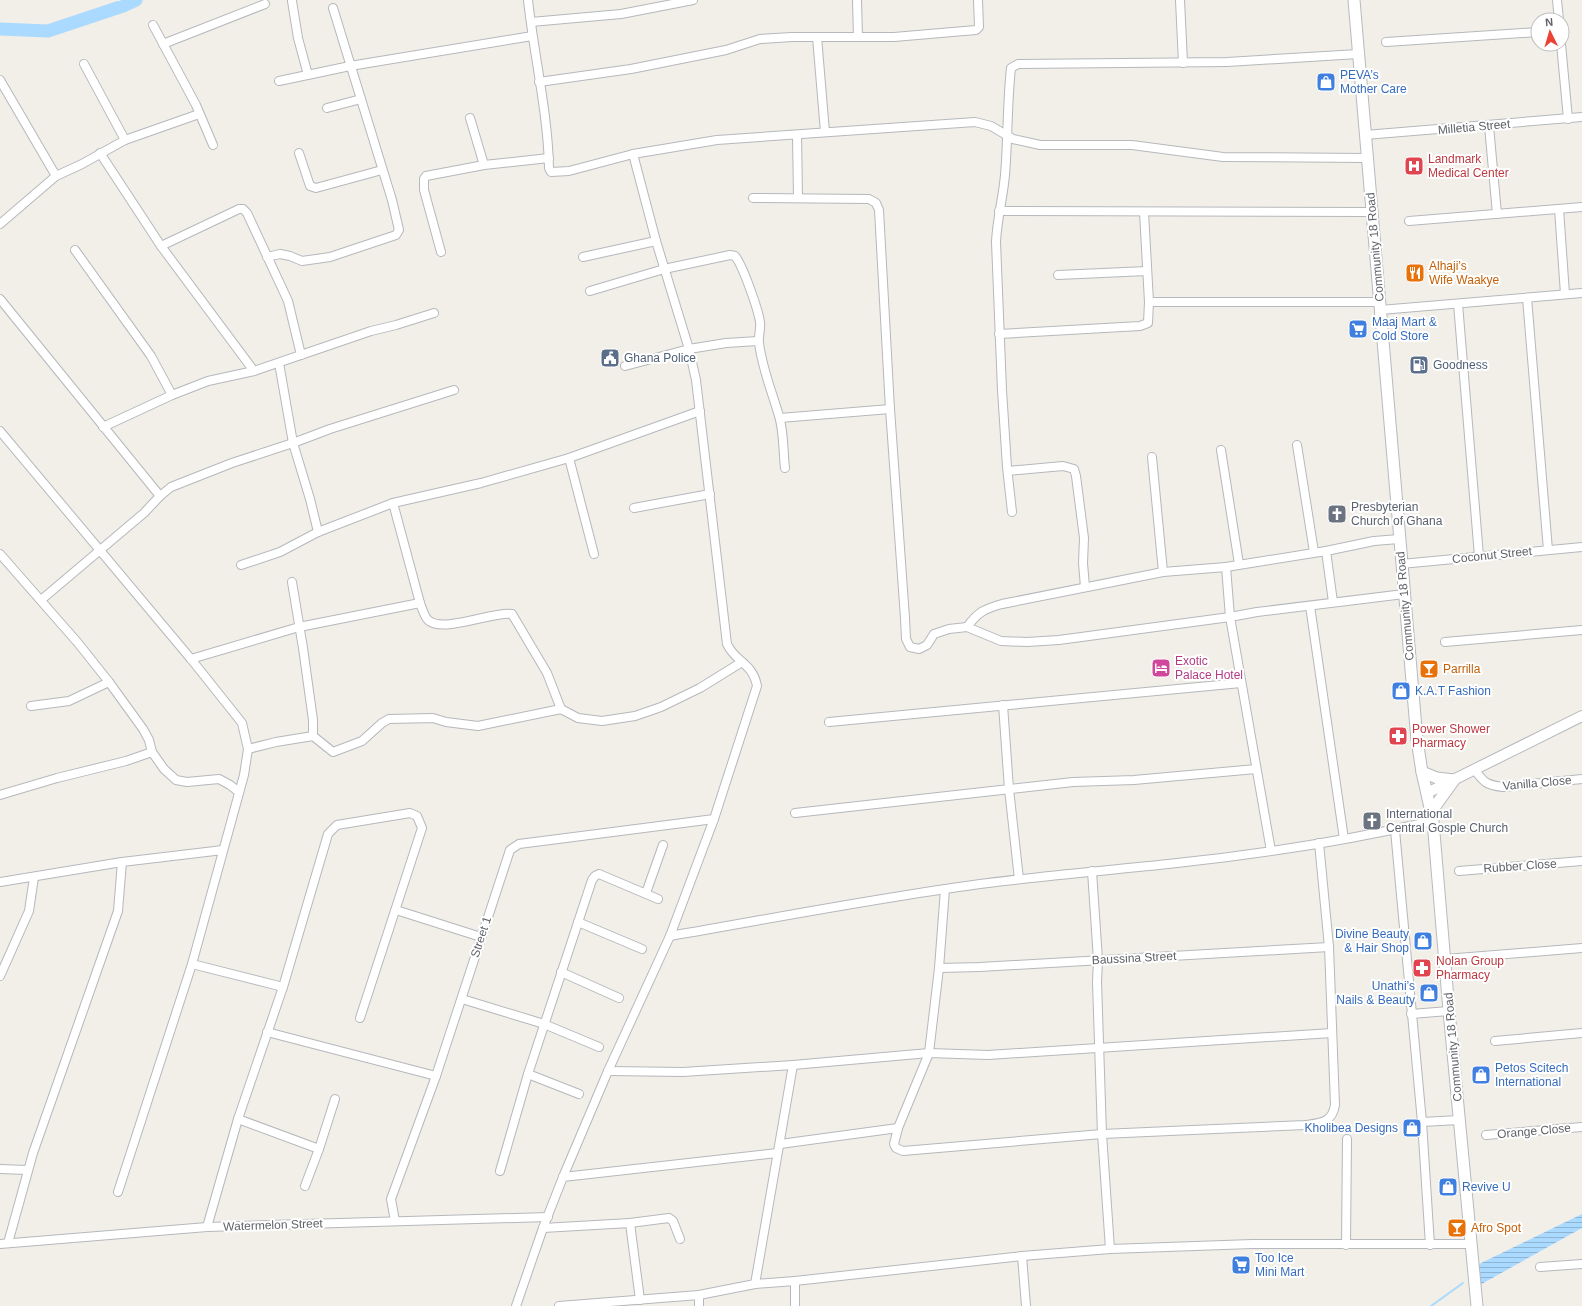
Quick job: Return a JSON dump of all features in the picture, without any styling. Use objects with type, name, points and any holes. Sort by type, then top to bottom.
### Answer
[{"type":"main road","name":"Community 18 Road","points":[[1354,0],[1417,740],[1426,794],[1432,816],[1477,1306]]},
{"type":"main road","points":[[1422,772],[1437,778],[1454,780],[1432,816]]},
{"type":"street","points":[[528,0],[532,36],[540,82],[549,168],[552,172],[569,171],[633,154],[717,140],[975,122],[991,126],[1007,137],[1022,142],[1040,145],[1132,145],[1223,157],[1367,158]]},
{"type":"street","points":[[531,22],[621,14],[693,0]]},
{"type":"street","points":[[857,0],[858,37]]},
{"type":"street","points":[[540,82],[631,69],[726,50],[760,39],[894,37],[978,29],[978,0]]},
{"type":"street","points":[[1180,0],[1183,63]]},
{"type":"street","points":[[1557,0],[1558,12]]},
{"type":"street","points":[[292,1],[298,38],[308,75]]},
{"type":"street","points":[[163,44],[265,4]]},
{"type":"street","points":[[267,257],[280,254],[302,261],[330,257],[396,235],[399,230],[392,200],[333,8]]},
{"type":"street","points":[[153,25],[199,114],[213,145]]},
{"type":"street","points":[[1386,42],[1530,33]]},
{"type":"street","points":[[279,81],[350,66],[532,36]]},
{"type":"street","points":[[817,37],[825,132]]},
{"type":"street","points":[[1562,52],[1568,119]]},
{"type":"street","points":[[1012,512],[1002,390],[996,242],[997,222],[1004,185],[1012,68],[1018,64],[1257,61],[1358,54]]},
{"type":"street","points":[[84,64],[125,140]]},
{"type":"street","points":[[0,80],[56,176]]},
{"type":"street","points":[[327,108],[361,99]]},
{"type":"street","points":[[0,224],[56,176],[82,164],[125,140],[199,114]]},
{"type":"street","points":[[470,118],[484,165]]},
{"type":"street","name":"Milletia Street","points":[[1365,135],[1582,118]]},
{"type":"street","points":[[1489,126],[1497,214]]},
{"type":"street","points":[[797,134],[798,198]]},
{"type":"street","points":[[100,153],[161,246],[254,371]]},
{"type":"street","points":[[299,153],[310,186],[316,188],[382,170]]},
{"type":"street","points":[[516,1306],[542,1228],[548,1217],[563,1177],[608,1071],[670,936],[714,819],[757,686],[756,677],[750,668],[730,650],[727,644],[699,394],[689,349],[664,269],[633,154]]},
{"type":"street","points":[[441,252],[424,190],[424,179],[426,176],[484,165],[549,158]]},
{"type":"street","points":[[753,198],[869,199],[876,203],[879,210],[890,409],[906,639],[910,647],[919,649],[926,645],[934,634],[949,629],[968,627],[1001,641],[1027,642],[1060,640],[1257,612],[1404,594]]},
{"type":"street","points":[[1409,221],[1582,207]]},
{"type":"street","points":[[161,246],[239,209],[243,209],[247,213],[288,301],[301,355]]},
{"type":"street","points":[[1559,209],[1565,294]]},
{"type":"street","points":[[999,211],[1372,212]]},
{"type":"street","points":[[1000,334],[1144,326],[1148,323],[1149,302],[1144,212]]},
{"type":"street","points":[[583,257],[656,241]]},
{"type":"street","points":[[75,250],[151,356],[172,395]]},
{"type":"street","points":[[590,291],[664,269],[730,255],[735,256],[738,260],[760,321],[760,333],[758,340],[767,381],[780,418],[785,468]]},
{"type":"street","points":[[1058,275],[1147,272]]},
{"type":"street","points":[[1149,302],[1380,306],[1458,304],[1582,293]]},
{"type":"street","points":[[1527,298],[1548,550]]},
{"type":"street","points":[[0,299],[160,496]]},
{"type":"street","points":[[1458,304],[1479,556]]},
{"type":"street","points":[[103,427],[172,395],[208,381],[254,371],[371,331],[434,313]]},
{"type":"street","points":[[625,366],[689,349],[758,340]]},
{"type":"street","points":[[279,363],[293,443],[310,498],[318,532]]},
{"type":"street","points":[[41,600],[144,513],[171,487],[232,463],[330,429],[454,390]]},
{"type":"street","points":[[780,418],[890,409]]},
{"type":"street","points":[[241,564],[280,552],[318,532],[394,503],[482,483],[568,458],[700,411]]},
{"type":"street","points":[[0,431],[191,658],[242,723],[248,749],[239,792],[192,964],[118,1192]]},
{"type":"street","points":[[1297,445],[1314,552]]},
{"type":"street","points":[[1221,450],[1238,564]]},
{"type":"street","points":[[1152,457],[1163,572]]},
{"type":"street","points":[[568,458],[594,554]]},
{"type":"street","points":[[1008,471],[1063,466],[1071,467],[1076,471],[1084,538],[1083,563],[1085,587]]},
{"type":"street","points":[[634,508],[710,494]]},
{"type":"street","points":[[394,503],[420,603],[426,618],[432,623],[451,624],[512,614],[547,673],[561,709]]},
{"type":"street","points":[[968,627],[976,615],[987,608],[1085,587],[1163,572],[1226,567],[1326,551],[1374,541],[1399,539]]},
{"type":"street","name":"Coconut Street","points":[[1401,564],[1582,547]]},
{"type":"street","points":[[1326,551],[1333,602]]},
{"type":"street","points":[[0,554],[78,642],[109,682],[131,711],[150,740],[152,752],[164,769],[176,780],[187,782],[219,779],[239,792]]},
{"type":"street","points":[[1226,567],[1230,617],[1271,851]]},
{"type":"street","points":[[292,582],[313,720],[313,736]]},
{"type":"street","points":[[191,658],[299,628],[420,603]]},
{"type":"street","points":[[1310,606],[1344,839]]},
{"type":"street","points":[[1445,642],[1582,630]]},
{"type":"street","points":[[248,749],[276,742],[313,736],[333,752],[362,741],[389,719],[433,718],[463,725],[478,726],[561,709],[578,718],[602,721],[634,716],[661,707],[700,688],[742,662]]},
{"type":"street","points":[[31,706],[69,701],[109,682]]},
{"type":"street","points":[[829,722],[1241,683]]},
{"type":"street","points":[[1003,705],[1009,789],[1019,879]]},
{"type":"street","points":[[1426,794],[1582,716]]},
{"type":"street","points":[[0,795],[57,778],[126,761],[152,752]]},
{"type":"street","points":[[795,814],[1073,782],[1134,780],[1256,769]]},
{"type":"street","name":"Vanilla Close","points":[[1475,770],[1483,781],[1491,786],[1503,787],[1582,779]]},
{"type":"street","points":[[207,1227],[238,1120],[283,987],[328,834],[337,825],[410,813],[420,819],[422,828],[360,1018]]},
{"type":"street","points":[[670,936],[945,889],[1019,879],[1179,863],[1271,851],[1395,830],[1432,816]]},
{"type":"street","name":"Street 1","points":[[395,1221],[392,1199],[462,999],[507,854],[514,847],[527,843],[714,819]]},
{"type":"street","points":[[1395,830],[1422,1122],[1430,1245]]},
{"type":"street","points":[[945,889],[939,968],[929,1053],[898,1128],[894,1144],[896,1148],[903,1151],[1102,1134],[1305,1125],[1331,1118],[1335,1105],[1329,947],[1319,843]]},
{"type":"street","points":[[646,893],[663,845]]},
{"type":"street","points":[[0,882],[122,862],[223,850]]},
{"type":"street","name":"Rubber Close","points":[[1459,870],[1582,861]]},
{"type":"street","points":[[4,1244],[28,1170],[118,911],[122,862]]},
{"type":"street","points":[[1092,871],[1098,960],[1097,982],[1102,1134],[1110,1249]]},
{"type":"street","points":[[500,1171],[528,1074],[592,880],[599,874],[658,899]]},
{"type":"street","points":[[0,976],[29,911],[34,877]]},
{"type":"street","points":[[396,910],[481,938]]},
{"type":"street","points":[[578,922],[642,949]]},
{"type":"street","name":"Baussina Street","points":[[939,968],[980,967],[1329,947]]},
{"type":"street","points":[[1445,960],[1582,948]]},
{"type":"street","points":[[192,964],[283,987]]},
{"type":"street","points":[[561,972],[619,998]]},
{"type":"street","points":[[462,999],[544,1024],[599,1047]]},
{"type":"street","points":[[1411,1014],[1449,1011]]},
{"type":"street","points":[[268,1032],[436,1076]]},
{"type":"street","points":[[608,1071],[684,1072],[793,1065],[929,1053],[988,1055],[1332,1033]]},
{"type":"street","points":[[1495,1041],[1582,1033]]},
{"type":"street","points":[[756,1284],[793,1065]]},
{"type":"street","points":[[528,1074],[579,1094]]},
{"type":"street","points":[[305,1186],[335,1099]]},
{"type":"street","points":[[238,1120],[319,1148]]},
{"type":"street","points":[[1422,1122],[1459,1120]]},
{"type":"street","name":"Orange Close","points":[[1486,1135],[1582,1127]]},
{"type":"street","points":[[780,1144],[898,1128]]},
{"type":"street","points":[[1346,1245],[1347,1139]]},
{"type":"street","points":[[563,1177],[777,1153]]},
{"type":"street","points":[[0,1169],[28,1170]]},
{"type":"street","name":"Watermelon Street","points":[[4,1244],[207,1227],[548,1217]]},
{"type":"street","points":[[542,1228],[630,1223],[669,1218],[673,1221],[680,1239]]},
{"type":"street","points":[[630,1223],[640,1300]]},
{"type":"street","points":[[559,1306],[699,1295],[756,1284],[1022,1256],[1110,1249],[1252,1244],[1471,1244]]},
{"type":"street","points":[[1022,1256],[1026,1306]]},
{"type":"street","points":[[1540,1267],[1582,1264]]},
{"type":"street","points":[[795,1281],[795,1306]]},
{"type":"street","points":[[699,1295],[699,1306]]},
{"type":"water","points":[[1582,1214],[1582,1228],[1478,1286],[1477,1265]]},
{"type":"waterway","points":[[0,29],[48,31],[123,6],[136,0]]},
{"type":"waterway","points":[[1431,1306],[1463,1283]]},
{"type":"place","name":"PEVA’s Mother Care","points":[[1326,82]]},
{"type":"place","name":"Landmark Medical Center","points":[[1414,166]]},
{"type":"place","name":"Alhaji’s Wife Waakye","points":[[1415,273]]},
{"type":"place","name":"Maaj Mart & Cold Store","points":[[1358,329]]},
{"type":"place","name":"Ghana Police","points":[[610,358]]},
{"type":"place","name":"Goodness","points":[[1419,365]]},
{"type":"place","name":"Presbyterian Church of Ghana","points":[[1337,514]]},
{"type":"place","name":"Exotic Palace Hotel","points":[[1161,668]]},
{"type":"place","name":"Parrilla","points":[[1429,669]]},
{"type":"place","name":"K.A.T Fashion","points":[[1401,691]]},
{"type":"place","name":"Power Shower Pharmacy","points":[[1398,736]]},
{"type":"place","name":"International Central Gosple Church","points":[[1372,821]]},
{"type":"place","name":"Divine Beauty & Hair Shop","points":[[1423,941]]},
{"type":"place","name":"Nolan Group Pharmacy","points":[[1422,968]]},
{"type":"place","name":"Unathi’s Nails & Beauty","points":[[1429,993]]},
{"type":"place","name":"Petos Scitech International","points":[[1481,1075]]},
{"type":"place","name":"Kholibea Designs","points":[[1412,1128]]},
{"type":"place","name":"Revive U","points":[[1448,1187]]},
{"type":"place","name":"Afro Spot","points":[[1457,1228]]},
{"type":"place","name":"Too Ice Mini Mart","points":[[1241,1265]]}]
